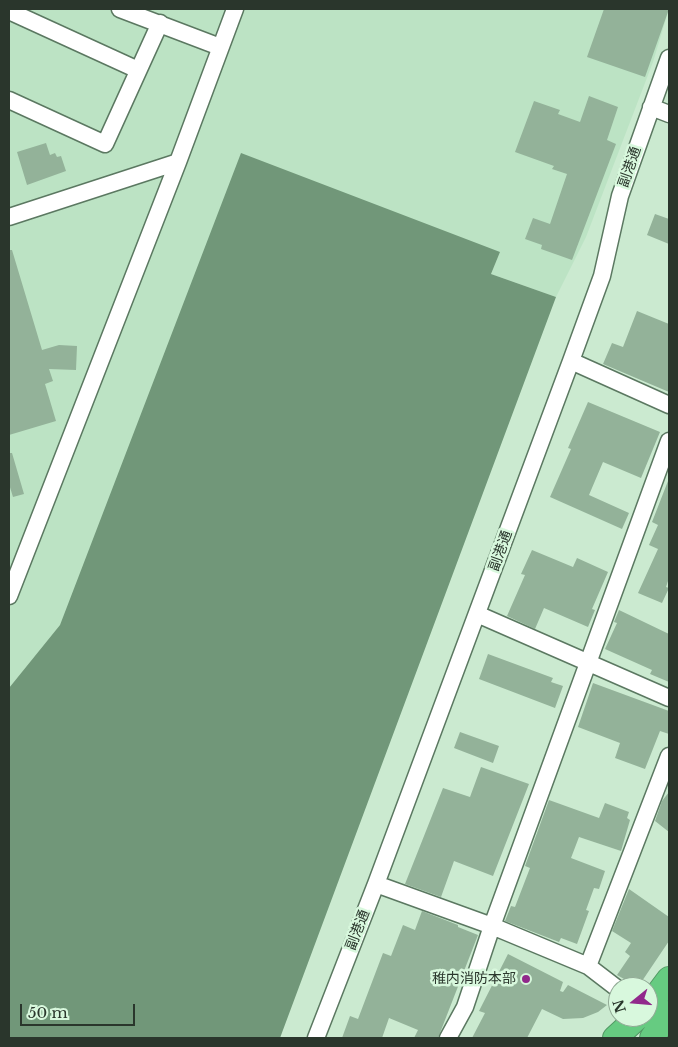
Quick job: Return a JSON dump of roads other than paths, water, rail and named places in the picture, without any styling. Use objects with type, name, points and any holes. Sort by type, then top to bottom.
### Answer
[{"type":"highway","points":[[658,994],[669,979]]},
{"type":"highway","points":[[615,1038],[647,1029],[669,1013]]},
{"type":"street","points":[[120,9],[220,47]]},
{"type":"street","points":[[9,596],[178,162],[235,9]]},
{"type":"street","points":[[9,12],[138,70]]},
{"type":"street","points":[[9,100],[105,144],[160,23]]},
{"type":"street","name":"副港通","points":[[316,1038],[376,884],[602,276],[620,196],[669,58]]},
{"type":"street","points":[[651,107],[669,114]]},
{"type":"street","points":[[9,216],[178,162]]},
{"type":"street","points":[[571,361],[669,404]]},
{"type":"street","points":[[448,1038],[465,1007],[492,926],[669,441]]},
{"type":"street","points":[[477,614],[669,698]]},
{"type":"street","points":[[588,966],[669,756]]},
{"type":"street","points":[[376,884],[492,926],[588,966],[608,981]]},
{"type":"street","points":[[624,1038],[647,1029]]},
{"type":"place","name":"稚内消防本部","points":[[526,979]]}]
